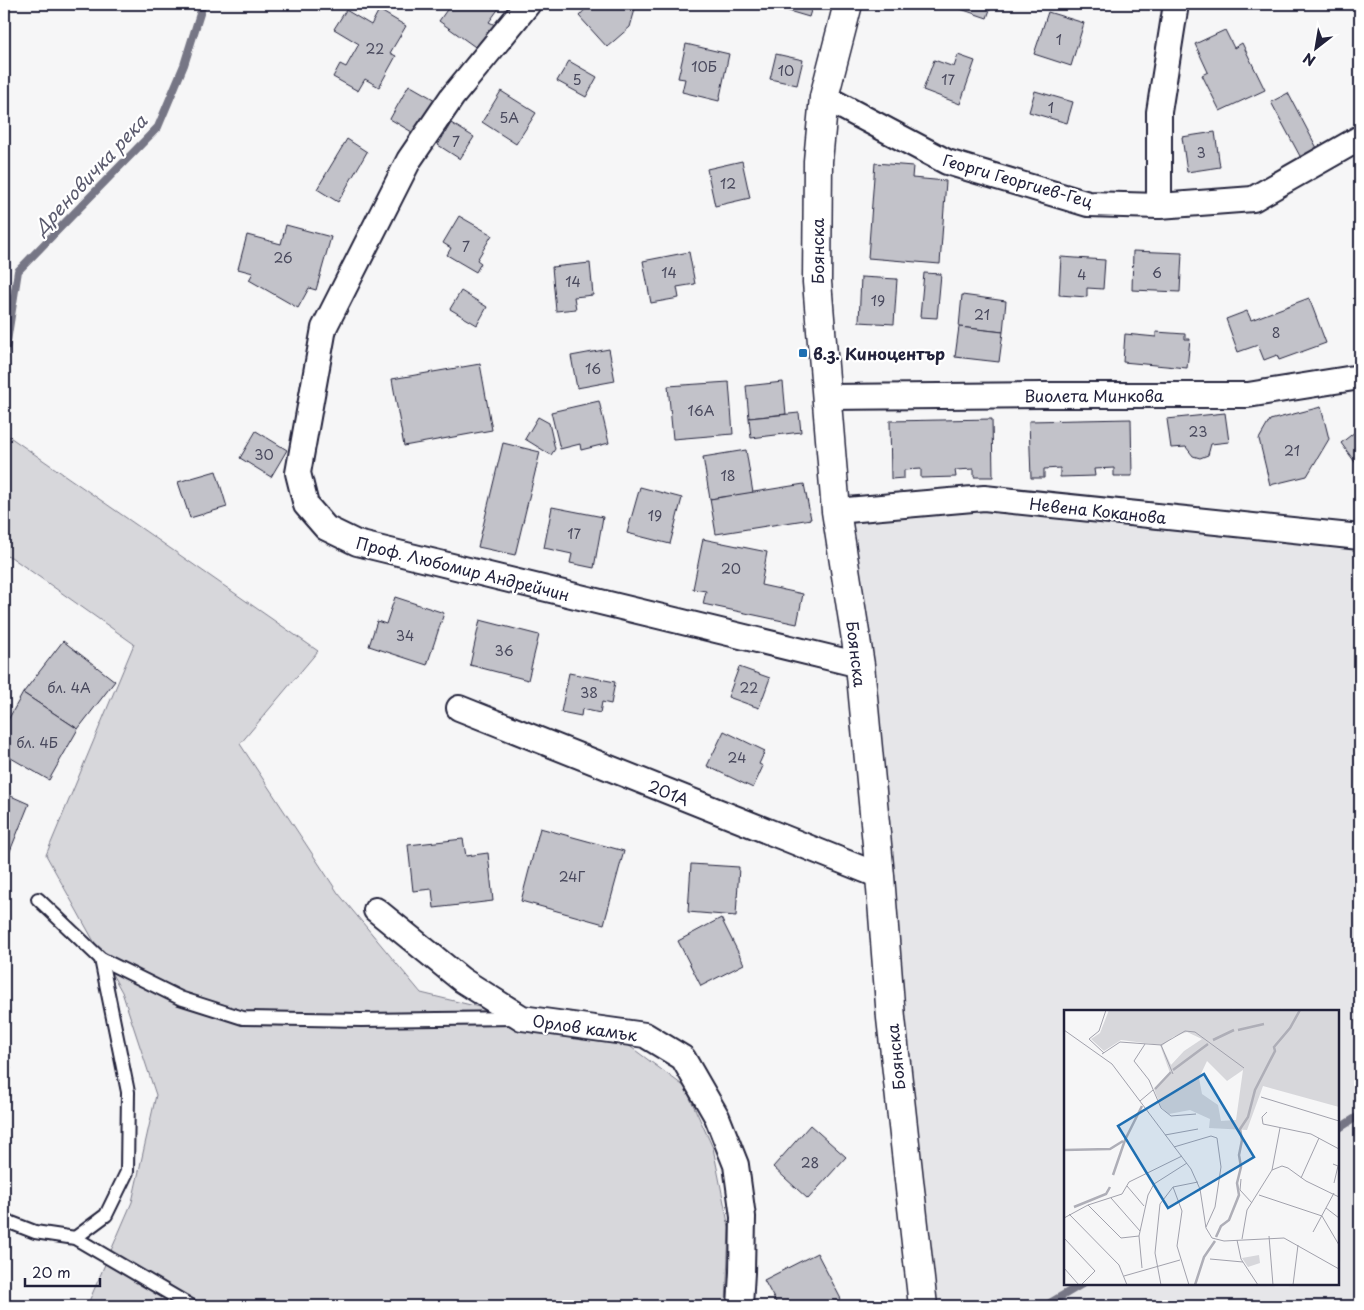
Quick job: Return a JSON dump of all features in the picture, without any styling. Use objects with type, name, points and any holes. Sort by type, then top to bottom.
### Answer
[{"type":"main road","name":"Боянска","points":[[848,4],[824,97],[818,161],[817,282],[836,511],[860,666],[891,1018],[923,1306]]},
{"type":"street","name":"Проф. Любомир Андрейчин","points":[[528,4],[452,97],[409,160],[324,328],[298,473],[306,505],[326,528],[357,543],[860,666]]},
{"type":"street","points":[[1159,206],[1159,112],[1176,4]]},
{"type":"street","name":"Георги Георгиев-Гец","points":[[824,97],[947,162],[1088,204],[1159,206],[1253,199],[1360,138]]},
{"type":"street","name":"Виолета Минкова","points":[[826,397],[1044,394],[1248,395],[1360,378]]},
{"type":"street","name":"Невена Коканова","points":[[836,511],[984,498],[1360,537]]},
{"type":"street","name":"201А","points":[[459,708],[880,876]]},
{"type":"street","name":"Орлов камък","points":[[376,910],[462,980],[522,1018],[645,1035],[683,1058],[717,1117],[736,1166],[743,1217],[740,1306]]},
{"type":"lane","points":[[38,900],[101,959],[180,998],[243,1018],[362,1020],[522,1018]]},
{"type":"lane","points":[[75,1238],[106,1215],[127,1172],[128,1092],[101,959]]},
{"type":"lane","points":[[4,1220],[35,1232],[75,1238],[191,1306]]},
{"type":"shaded area","points":[[4,433],[318,651],[240,744],[338,893],[421,993],[624,1042],[685,1087],[713,1148],[729,1228],[726,1306],[87,1306],[132,1202],[156,1095],[122,992],[46,855],[134,644],[11,557],[4,556]]},
{"type":"shaded area","points":[[984,498],[1360,539],[1360,1306],[923,1306],[836,511]]},
{"type":"building","points":[[451,4],[502,4],[489,22],[495,25],[478,49],[439,21]]},
{"type":"building","points":[[590,4],[632,4],[636,6],[630,27],[607,47],[579,16]]},
{"type":"building","points":[[765,4],[813,4],[809,17]]},
{"type":"building","points":[[953,4],[992,4],[987,18],[952,6]]},
{"type":"building","points":[[346,10],[371,25],[379,10],[406,26],[390,53],[396,56],[379,87],[365,79],[358,91],[333,77],[340,64],[346,67],[359,44],[334,29]]},
{"type":"building","points":[[1048,12],[1084,23],[1071,66],[1034,54]]},
{"type":"building","points":[[1225,30],[1234,48],[1242,43],[1265,90],[1220,111],[1202,75],[1208,72],[1195,44]]},
{"type":"building","points":[[686,44],[729,54],[719,101],[682,92],[685,79],[678,78]]},
{"type":"building","points":[[776,54],[803,60],[797,85],[770,79]]},
{"type":"building","points":[[958,55],[975,61],[960,104],[923,90],[934,60],[954,67]]},
{"type":"building","points":[[569,61],[597,77],[586,97],[557,81]]},
{"type":"building","points":[[409,85],[437,101],[417,135],[390,119]]},
{"type":"building","points":[[501,91],[536,113],[516,144],[482,122]]},
{"type":"building","points":[[1035,91],[1073,102],[1067,123],[1029,112]]},
{"type":"building","points":[[1288,93],[1318,150],[1301,158],[1271,102]]},
{"type":"building","points":[[451,123],[474,137],[460,159],[438,145]]},
{"type":"building","points":[[1215,132],[1220,167],[1187,172],[1182,137]]},
{"type":"building","points":[[347,139],[367,152],[338,202],[317,189]]},
{"type":"building","points":[[742,161],[750,198],[715,206],[707,169]]},
{"type":"building","points":[[875,163],[913,166],[912,178],[946,181],[940,264],[868,258]]},
{"type":"building","points":[[459,216],[492,235],[477,260],[481,263],[476,272],[447,255],[451,248],[443,243]]},
{"type":"building","points":[[286,225],[331,237],[316,290],[309,288],[298,308],[249,280],[253,273],[238,269],[247,235],[281,244]]},
{"type":"building","points":[[1133,251],[1182,253],[1180,292],[1132,290]]},
{"type":"building","points":[[689,252],[695,284],[677,287],[679,298],[651,303],[643,261]]},
{"type":"building","points":[[1061,257],[1105,260],[1103,289],[1087,288],[1087,297],[1059,295]]},
{"type":"building","points":[[590,263],[593,295],[574,297],[576,309],[556,311],[552,267]]},
{"type":"building","points":[[924,273],[941,274],[937,318],[920,317]]},
{"type":"building","points":[[861,277],[897,279],[894,324],[859,322]]},
{"type":"building","points":[[461,291],[487,307],[477,325],[450,309]]},
{"type":"building","points":[[962,295],[1006,301],[1003,332],[959,327]]},
{"type":"building","points":[[1309,298],[1326,343],[1279,360],[1277,355],[1264,360],[1258,345],[1238,352],[1226,319],[1247,311],[1251,320]]},
{"type":"building","points":[[959,327],[1003,332],[999,362],[955,357]]},
{"type":"building","points":[[1156,332],[1185,334],[1185,339],[1190,339],[1187,368],[1123,362],[1125,334],[1156,337]]},
{"type":"building","points":[[609,349],[615,381],[577,388],[571,356]]},
{"type":"building","points":[[480,364],[492,430],[404,446],[392,379]]},
{"type":"building","points":[[729,382],[733,434],[673,439],[668,386]]},
{"type":"building","points":[[783,382],[786,414],[749,418],[746,386]]},
{"type":"building","points":[[599,401],[609,443],[581,450],[580,444],[560,449],[551,412]]},
{"type":"building","points":[[1321,407],[1329,439],[1307,476],[1270,485],[1259,439],[1270,420]]},
{"type":"building","points":[[799,413],[801,432],[751,438],[749,418]]},
{"type":"building","points":[[1225,413],[1229,442],[1211,444],[1208,455],[1200,458],[1193,456],[1186,447],[1171,448],[1167,419]]},
{"type":"building","points":[[538,417],[549,423],[555,449],[551,455],[525,439]]},
{"type":"building","points":[[992,419],[993,477],[974,477],[974,469],[955,470],[956,477],[921,478],[921,469],[904,470],[904,478],[891,479],[890,421]]},
{"type":"building","points":[[1131,419],[1132,476],[1114,476],[1114,468],[1094,469],[1095,476],[1060,477],[1060,468],[1044,469],[1044,478],[1031,478],[1029,421]]},
{"type":"building","points":[[1360,428],[1360,469],[1341,443]]},
{"type":"building","points":[[256,431],[287,450],[271,477],[240,458]]},
{"type":"building","points":[[503,443],[540,452],[515,555],[478,547]]},
{"type":"building","points":[[746,450],[753,493],[710,499],[703,457]]},
{"type":"building","points":[[216,471],[227,507],[190,518],[178,482]]},
{"type":"building","points":[[804,484],[811,519],[716,534],[710,499]]},
{"type":"building","points":[[640,487],[682,498],[670,544],[627,533]]},
{"type":"building","points":[[552,507],[603,517],[594,568],[570,563],[572,554],[544,548]]},
{"type":"building","points":[[703,539],[767,552],[761,585],[803,594],[797,624],[703,604],[706,591],[693,589]]},
{"type":"building","points":[[395,597],[444,613],[427,665],[369,646],[377,621],[386,624]]},
{"type":"building","points":[[480,620],[539,635],[528,680],[470,665]]},
{"type":"building","points":[[63,641],[115,681],[78,729],[23,693]]},
{"type":"building","points":[[739,667],[770,678],[759,708],[728,697]]},
{"type":"building","points":[[569,673],[615,682],[611,704],[602,702],[600,713],[582,709],[581,716],[561,712]]},
{"type":"building","points":[[23,693],[78,729],[49,780],[4,754],[4,727]]},
{"type":"building","points":[[724,731],[765,751],[759,764],[763,766],[753,788],[707,766]]},
{"type":"building","points":[[4,793],[29,804],[6,861],[4,861]]},
{"type":"building","points":[[540,828],[624,851],[604,924],[521,901]]},
{"type":"building","points":[[463,839],[466,856],[488,853],[493,901],[434,908],[432,889],[413,891],[408,845]]},
{"type":"building","points":[[691,864],[739,867],[736,916],[688,912]]},
{"type":"building","points":[[721,918],[744,964],[701,986],[678,941]]},
{"type":"building","points":[[4,1049],[11,1069],[4,1072]]},
{"type":"building","points":[[810,1125],[846,1157],[808,1199],[773,1167]]},
{"type":"building","points":[[817,1253],[841,1299],[827,1306],[778,1306],[764,1280]]},
{"type":"waterway","name":"Дреновичка река","points":[[4,361],[18,271],[158,127],[184,65],[203,4]]},
{"type":"waterway","points":[[1339,1128],[1360,1115]]},
{"type":"waterway","points":[[1045,1306],[1080,1285]]},
{"type":"place","name":"в.з. Киноцентър","points":[[803,353]]}]
